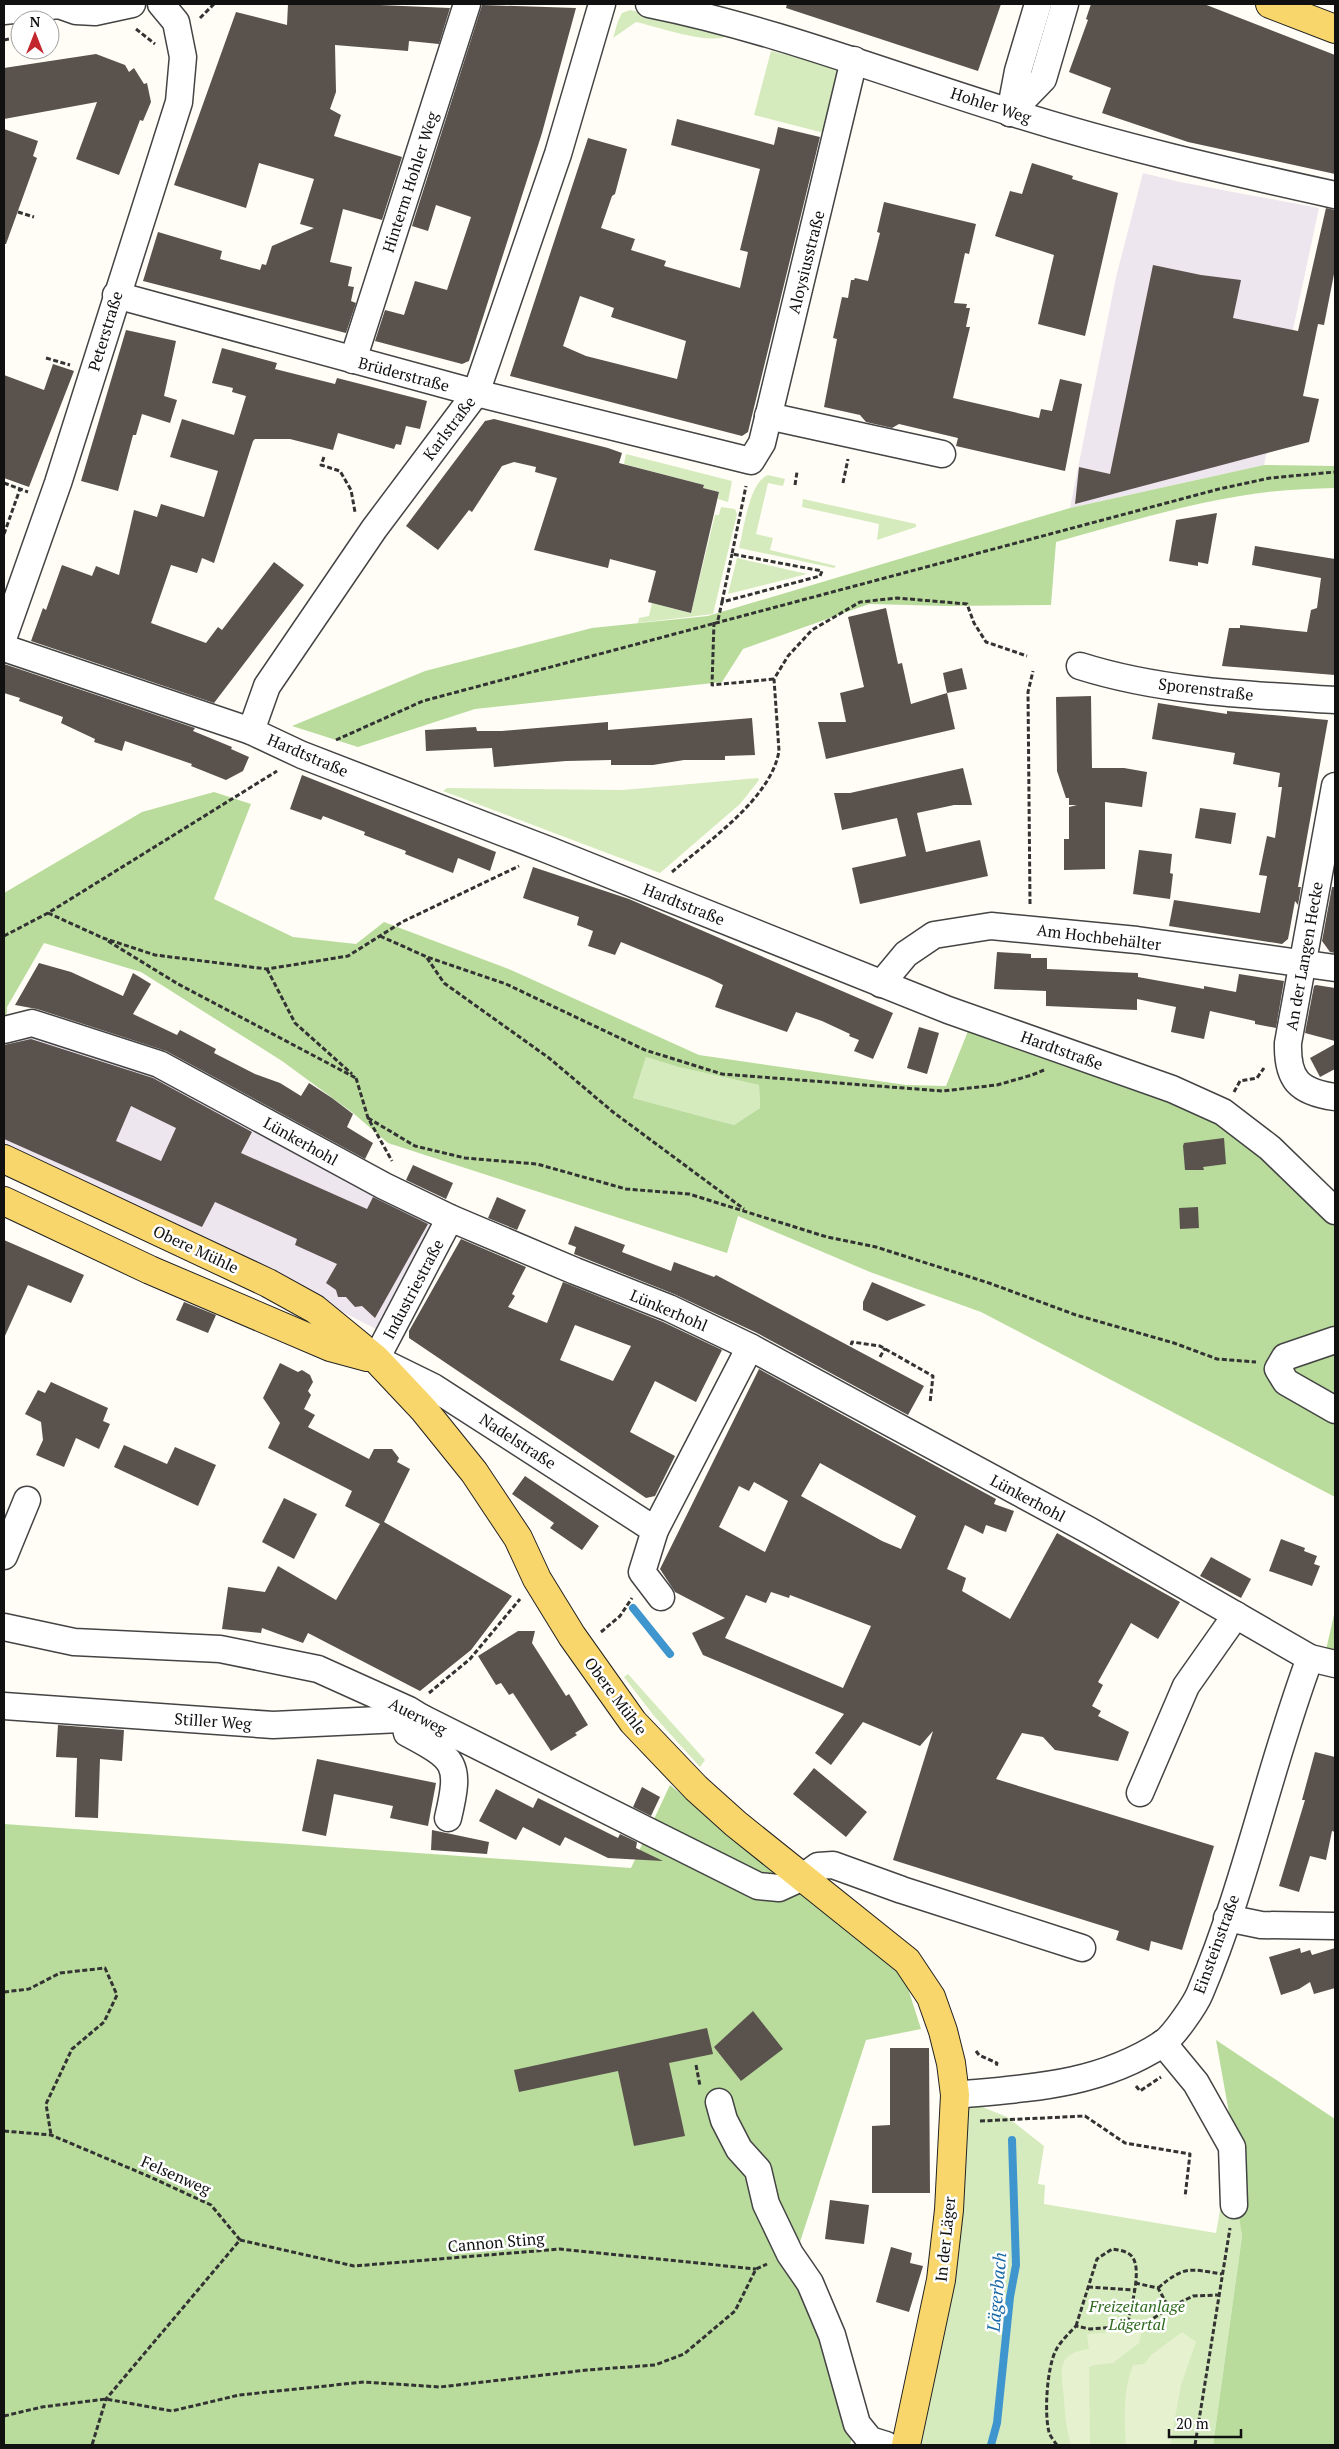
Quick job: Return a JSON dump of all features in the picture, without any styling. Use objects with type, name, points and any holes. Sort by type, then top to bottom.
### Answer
[{"type":"main road","points":[[1270,4],[1335,29]]},
{"type":"main road","name":"Obere Mühle","points":[[4,1159],[268,1283],[315,1309],[376,1359],[424,1410],[474,1472],[518,1538],[537,1579],[572,1636],[633,1722],[696,1788],[736,1824],[907,1960],[931,1997],[944,2031]]},
{"type":"main road","points":[[4,1201],[150,1270],[330,1347],[376,1359]]},
{"type":"main road","name":"In der Läger","points":[[906,2445],[930,2343],[942,2280],[949,2210],[954,2095],[951,2063],[944,2031]]},
{"type":"street","points":[[4,11],[60,4],[76,11],[131,14]]},
{"type":"street","name":"Hinterm Hohler Weg","points":[[353,360],[467,4]]},
{"type":"street","name":"Karlstraße","points":[[251,731],[267,686],[374,529],[476,392],[558,154],[602,4]]},
{"type":"street","name":"Hohler Weg","points":[[649,4],[687,11],[754,30],[854,60],[1010,113],[1170,158],[1335,195]]},
{"type":"street","points":[[1010,113],[1018,71],[1038,4]]},
{"type":"street","points":[[1010,113],[1043,79],[1065,4]]},
{"type":"street","name":"Peterstraße","points":[[4,636],[58,483],[116,295],[179,102],[183,57],[174,10]]},
{"type":"street","name":"Aloysiusstraße","points":[[752,461],[762,443],[854,60]]},
{"type":"street","name":"Brüderstraße","points":[[116,295],[353,360],[752,461]]},
{"type":"street","points":[[768,416],[942,454]]},
{"type":"street","name":"Hardtstraße","points":[[4,648],[251,731],[302,755],[650,890],[881,984],[1172,1089],[1223,1112],[1270,1148],[1335,1211]]},
{"type":"street","name":"Sporenstraße","points":[[1080,666],[1118,678],[1226,693],[1335,700]]},
{"type":"street","name":"An der Langen Hecke","points":[[1335,786],[1288,1043],[1287,1062],[1293,1079],[1314,1094],[1335,1097]]},
{"type":"street","name":"Am Hochbehälter","points":[[881,984],[906,954],[934,935],[991,926],[1137,940],[1335,968]]},
{"type":"street","name":"Lünkerhohl","points":[[4,1030],[32,1022],[159,1064],[384,1186],[450,1218],[575,1271],[669,1308],[750,1346],[1090,1531],[1236,1615],[1323,1656],[1335,1664]]},
{"type":"street","name":"Industriestraße","points":[[376,1359],[450,1218]]},
{"type":"street","points":[[1335,1340],[1285,1356],[1279,1364],[1279,1375],[1286,1382],[1335,1410]]},
{"type":"street","points":[[661,1597],[642,1572],[656,1530],[750,1346]]},
{"type":"street","name":"Nadelstraße","points":[[376,1359],[433,1387],[656,1530]]},
{"type":"street","points":[[4,1556],[28,1500]]},
{"type":"street","points":[[1140,1793],[1186,1686],[1236,1615]]},
{"type":"street","name":"Auerweg","points":[[4,1627],[74,1642],[220,1649],[318,1668],[758,1886],[779,1888],[803,1877],[818,1866],[833,1865],[902,1890],[1082,1948]]},
{"type":"street","name":"Einsteinstraße","points":[[954,2095],[1036,2088],[1101,2074],[1163,2043],[1199,1994],[1323,1656]]},
{"type":"street","name":"Stiller Weg","points":[[4,1706],[273,1725],[412,1716]]},
{"type":"street","points":[[412,1716],[406,1733],[441,1752],[454,1767],[455,1784],[448,1818]]},
{"type":"street","points":[[1227,1918],[1261,1925],[1335,1926]]},
{"type":"street","points":[[1163,2043],[1196,2083],[1232,2147],[1234,2205]]},
{"type":"street","points":[[719,2102],[724,2120],[739,2149],[758,2170],[766,2204],[790,2254],[810,2283],[832,2335],[857,2424],[870,2440],[886,2445]]},
{"type":"path","points":[[131,14],[159,51]]},
{"type":"path","points":[[18,212],[34,217]]},
{"type":"path","points":[[843,483],[849,455]]},
{"type":"path","points":[[324,458],[321,465],[340,471],[351,490],[356,516]]},
{"type":"path","points":[[718,620],[752,461]]},
{"type":"path","points":[[795,486],[797,472]]},
{"type":"path","points":[[4,936],[48,913],[302,755],[422,700],[718,620],[1219,490],[1270,478],[1335,472]]},
{"type":"path","points":[[4,534],[20,489]]},
{"type":"path","points":[[722,602],[820,576],[822,571],[732,554]]},
{"type":"path","points":[[650,890],[723,829],[750,803],[772,772],[777,763],[779,751],[774,679],[788,656],[812,630],[860,602],[897,598],[967,604],[974,623],[986,642],[1027,656]]},
{"type":"path","points":[[714,622],[712,685],[774,679]]},
{"type":"path","points":[[1030,906],[1028,692],[1034,670]]},
{"type":"path","points":[[48,913],[103,938],[155,955],[267,969],[348,956],[402,922],[551,851]]},
{"type":"path","points":[[380,936],[427,957],[506,984],[645,1050],[722,1074],[942,1091],[997,1085],[1032,1075],[1054,1065],[1069,1053]]},
{"type":"path","points":[[103,938],[178,984],[356,1078]]},
{"type":"path","points":[[427,957],[444,983],[549,1058],[613,1112],[746,1210]]},
{"type":"path","points":[[267,969],[295,1022],[356,1078],[368,1118],[388,1154]]},
{"type":"path","points":[[1233,1093],[1240,1081],[1257,1078],[1264,1069]]},
{"type":"path","points":[[368,1118],[415,1146],[465,1158],[537,1164],[626,1189],[689,1194],[746,1210],[827,1237],[876,1247],[989,1283],[1076,1315],[1174,1343],[1218,1359],[1279,1364]]},
{"type":"path","points":[[851,1345],[852,1342],[885,1348],[933,1376],[930,1403]]},
{"type":"path","points":[[880,1357],[885,1348]]},
{"type":"path","points":[[412,1716],[469,1658],[537,1579]]},
{"type":"path","points":[[600,1632],[620,1616],[627,1605]]},
{"type":"path","points":[[4,1992],[29,1989],[60,1973],[105,1968],[118,1995],[104,2022],[72,2049],[46,2104],[50,2135]]},
{"type":"path","points":[[994,2119],[1085,2116],[1125,2143],[1190,2154],[1185,2197]]},
{"type":"path","name":"Felsenweg","points":[[4,2131],[50,2135],[211,2205],[240,2240]]},
{"type":"path","points":[[1195,2445],[1234,2205]]},
{"type":"path","points":[[92,2445],[106,2399],[240,2240]]},
{"type":"path","name":"Cannon Sting","points":[[240,2240],[354,2266],[560,2249],[756,2269]]},
{"type":"path","points":[[1057,2445],[1049,2432],[1047,2412],[1049,2372],[1056,2349],[1076,2326],[1097,2259],[1112,2249],[1125,2251],[1133,2257],[1137,2272],[1128,2327]]},
{"type":"path","points":[[4,2416],[42,2407],[106,2399],[172,2411],[238,2396],[364,2382],[440,2387],[586,2370],[655,2365],[684,2354],[735,2311],[756,2269],[790,2254]]},
{"type":"path","points":[[1158,2288],[1172,2275],[1186,2269],[1222,2274]]},
{"type":"path","points":[[1136,2283],[1158,2288],[1169,2308]]},
{"type":"path","points":[[1088,2286],[1134,2290]]},
{"type":"path","points":[[1076,2326],[1090,2329],[1143,2325],[1169,2308],[1193,2296],[1218,2295]]},
{"type":"shaded area","points":[[1143,173],[1180,182],[1319,208],[1264,465],[1070,508],[1116,277]]},
{"type":"shaded area","points":[[4,1036],[26,1036],[127,1062],[439,1221],[378,1330],[208,1244],[4,1146]]},
{"type":"green space","points":[[630,10],[730,34],[722,38],[712,39],[685,35],[636,22],[613,38],[622,13]]},
{"type":"green space","points":[[771,51],[841,69],[824,133],[754,115]]},
{"type":"green space","points":[[626,454],[732,481],[728,502],[718,499],[719,492],[703,488],[704,485],[624,464]]},
{"type":"green space","points":[[1264,465],[1335,466],[1335,488],[1276,491],[1217,500],[1148,516],[1056,542],[1051,605],[947,606],[869,604],[743,649],[722,682],[475,709],[358,747],[292,726],[425,671],[592,628],[708,616],[1070,508]]},
{"type":"green space","points":[[768,475],[785,479],[783,486],[768,483],[756,534],[773,538],[770,550],[836,566],[834,568],[739,548],[752,496],[762,479]]},
{"type":"green space","points":[[803,499],[916,524],[916,527],[877,540],[879,524],[802,507]]},
{"type":"green space","points":[[721,507],[735,509],[737,514],[713,614],[638,623],[639,618],[649,616],[652,603],[691,613],[715,515],[719,515]]},
{"type":"green space","points":[[737,558],[807,574],[728,594]]},
{"type":"green space","points":[[758,778],[759,780],[740,804],[660,873],[443,791],[447,788],[623,790]]},
{"type":"green space","points":[[214,792],[251,804],[214,899],[293,937],[356,944],[384,922],[511,970],[699,1055],[906,1085],[946,1086],[972,1021],[1201,1103],[1335,1213],[1335,1497],[981,1312],[870,1272],[738,1216],[727,1253],[388,1143],[353,1113],[282,1061],[141,972],[44,943],[7,1007],[6,1025],[4,1025],[4,893],[142,812]],"holes":[[[646,1057],[678,1067],[759,1085],[760,1108],[734,1125],[633,1098]]]},
{"type":"green space","points":[[646,1057],[678,1067],[759,1085],[760,1108],[734,1125],[633,1098]]},
{"type":"green space","points":[[1335,1610],[1335,1662],[1324,1659]]},
{"type":"green space","points":[[628,1674],[705,1760],[700,1767],[655,1717],[624,1677]]},
{"type":"green space","points":[[670,1785],[904,1976],[921,2029],[866,2040],[798,2248],[862,2400],[850,2445],[4,2445],[4,1824],[631,1868]]},
{"type":"green space","points":[[1216,2040],[1335,2119],[1335,2445],[1213,2445],[1242,2236],[1237,2206],[1235,2147]]},
{"type":"green space","name":"Freizeitanlage Lägertal","points":[[958,2097],[1007,2117],[1044,2146],[1038,2184],[1045,2185],[1044,2204],[1216,2233],[1221,2204],[1237,2206],[1242,2236],[1213,2445],[913,2445]]},
{"type":"green space","points":[[1142,2331],[1139,2343],[1113,2363],[1089,2367],[1090,2445],[1071,2445],[1066,2422],[1062,2380],[1065,2360],[1078,2351],[1089,2349],[1087,2334]]},
{"type":"green space","points":[[1182,2332],[1196,2342],[1181,2385],[1170,2445],[1126,2445],[1125,2404],[1127,2384],[1133,2365],[1144,2364],[1151,2355]]},
{"type":"building","points":[[288,4],[356,4],[450,8],[439,44],[409,41],[408,51],[335,45],[336,92],[330,109],[341,115],[334,136],[402,157],[382,220],[343,209],[330,262],[352,267],[348,286],[354,287],[351,301],[356,303],[346,333],[143,281],[158,232],[222,251],[220,259],[260,270],[262,264],[266,265],[272,246],[314,228],[300,224],[314,179],[259,163],[246,208],[174,185],[236,12],[287,25]]},
{"type":"building","points":[[787,4],[1001,4],[978,71],[786,8]]},
{"type":"building","points":[[1091,4],[1204,4],[1335,55],[1335,174],[1188,142],[1102,113],[1111,88],[1069,72],[1088,20],[1086,19]]},
{"type":"building","points":[[482,5],[576,8],[542,133],[469,361],[462,364],[375,341],[385,310],[404,315],[415,281],[447,290],[471,217],[436,205],[428,231],[412,226]]},
{"type":"building","points":[[96,54],[125,65],[129,72],[134,68],[144,84],[147,83],[151,102],[143,121],[140,120],[119,175],[76,159],[97,102],[4,119],[4,68]]},
{"type":"building","points":[[677,119],[774,145],[778,127],[820,137],[748,432],[742,436],[510,376],[588,138],[627,149],[615,194],[612,196],[601,228],[635,239],[631,250],[666,261],[664,266],[740,288],[748,252],[740,250],[760,169],[671,145]],"holes":[[[580,296],[614,308],[611,317],[686,341],[677,379],[586,356],[563,346]]]},
{"type":"building","points":[[4,129],[38,141],[33,156],[37,158],[6,244],[4,244]]},
{"type":"building","points":[[1032,163],[1073,176],[1072,179],[1118,193],[1085,336],[1038,324],[1054,255],[995,236],[1010,191],[1022,194]]},
{"type":"building","points":[[884,202],[976,224],[969,254],[965,253],[954,303],[967,304],[966,308],[970,308],[966,327],[970,327],[953,398],[1039,418],[1041,409],[1052,411],[1060,379],[1082,384],[1065,471],[956,446],[958,438],[899,424],[892,428],[866,422],[860,415],[824,407],[837,339],[833,338],[842,297],[848,298],[851,280],[855,278],[868,281],[880,233],[877,232]]},
{"type":"building","points":[[1326,208],[1335,210],[1335,269],[1324,325],[1318,324],[1303,396],[1319,399],[1309,442],[1075,504],[1079,467],[1110,474],[1153,265],[1201,275],[1241,280],[1233,318],[1298,331]]},
{"type":"building","points":[[126,330],[176,341],[164,396],[177,400],[170,423],[142,414],[136,435],[133,435],[118,491],[81,481]]},
{"type":"building","points":[[222,348],[277,363],[275,369],[335,384],[337,378],[427,401],[420,429],[406,426],[401,445],[396,444],[394,449],[338,433],[333,450],[290,439],[255,439],[253,441],[214,563],[202,558],[197,573],[171,565],[151,623],[206,643],[218,627],[222,630],[274,562],[304,585],[214,703],[31,641],[43,608],[46,610],[62,565],[92,576],[96,566],[119,575],[134,510],[157,517],[161,504],[204,517],[218,471],[170,457],[182,419],[234,435],[246,396],[232,392],[233,388],[212,383]]},
{"type":"building","points":[[53,364],[74,371],[29,487],[4,478],[4,375],[44,390]]},
{"type":"building","points":[[494,419],[608,448],[622,453],[619,463],[704,485],[703,488],[719,492],[691,613],[648,602],[656,571],[610,559],[608,568],[534,550],[557,478],[535,472],[536,467],[514,462],[502,466],[472,512],[469,510],[438,550],[406,526],[485,421]]},
{"type":"building","points":[[1217,513],[1208,564],[1198,562],[1198,566],[1169,561],[1176,520]]},
{"type":"building","points":[[1255,546],[1335,559],[1335,675],[1222,666],[1229,628],[1240,628],[1240,625],[1307,632],[1311,610],[1317,608],[1321,578],[1252,565]]},
{"type":"building","points":[[886,608],[898,664],[902,663],[911,704],[947,693],[955,729],[826,759],[818,722],[846,722],[840,693],[864,687],[848,617]]},
{"type":"building","points":[[4,664],[195,728],[193,731],[232,747],[231,749],[249,757],[243,771],[226,780],[191,766],[192,764],[125,741],[122,751],[94,742],[95,739],[61,723],[63,717],[19,701],[20,698],[4,693]]},
{"type":"building","points":[[962,668],[967,689],[947,693],[943,673]]},
{"type":"building","points":[[1091,696],[1092,768],[1124,768],[1147,772],[1142,807],[1105,802],[1105,869],[1064,870],[1064,839],[1069,839],[1069,807],[1077,805],[1069,805],[1069,798],[1066,798],[1057,771],[1056,697]]},
{"type":"building","points":[[1158,703],[1227,714],[1227,711],[1328,720],[1298,887],[1301,887],[1298,905],[1295,901],[1288,939],[1282,944],[1169,926],[1174,900],[1260,913],[1267,876],[1259,875],[1267,836],[1275,838],[1282,787],[1278,787],[1280,773],[1233,764],[1235,753],[1152,739]]},
{"type":"building","points":[[752,718],[755,755],[725,756],[725,760],[684,760],[653,765],[611,765],[611,760],[566,761],[494,767],[492,748],[426,751],[425,730],[476,727],[477,731],[502,731],[608,722],[608,730]]},
{"type":"building","points":[[963,768],[972,805],[954,805],[917,813],[926,852],[980,840],[988,876],[860,904],[852,868],[906,856],[897,818],[842,830],[834,793],[850,793]]},
{"type":"building","points":[[302,775],[496,852],[490,871],[458,858],[453,873],[405,854],[406,851],[364,835],[365,832],[323,816],[321,820],[290,809]]},
{"type":"building","points":[[1200,808],[1236,813],[1231,844],[1195,838]]},
{"type":"building","points":[[1139,850],[1172,854],[1170,873],[1173,874],[1170,899],[1133,894]]},
{"type":"building","points":[[533,867],[629,899],[893,1013],[873,1059],[854,1051],[859,1040],[822,1021],[796,1012],[787,1032],[715,1007],[723,985],[709,978],[621,942],[615,955],[588,946],[593,931],[577,925],[579,917],[523,898]]},
{"type":"building","points":[[1332,887],[1335,887],[1335,953],[1330,952],[1322,941]]},
{"type":"building","points":[[997,952],[1031,954],[1031,958],[1047,958],[1047,969],[1138,973],[1138,977],[1204,989],[1204,986],[1236,992],[1239,974],[1284,981],[1276,1028],[1255,1024],[1255,1021],[1210,1011],[1204,1039],[1171,1032],[1176,1007],[1137,999],[1137,1010],[1046,1006],[1046,991],[994,989]]},
{"type":"building","points":[[39,963],[71,972],[123,996],[133,973],[151,984],[133,1014],[177,1035],[180,1030],[216,1049],[214,1053],[255,1074],[280,1083],[301,1096],[309,1083],[353,1114],[347,1127],[373,1143],[365,1159],[166,1051],[37,1009],[15,1005]]},
{"type":"building","points":[[1314,986],[1335,988],[1335,1041],[1305,1033]]},
{"type":"building","points":[[919,1027],[939,1033],[927,1074],[907,1068]]},
{"type":"building","points":[[31,1039],[153,1078],[252,1132],[241,1153],[367,1209],[373,1197],[428,1224],[375,1318],[362,1306],[355,1307],[346,1297],[338,1297],[336,1290],[326,1283],[337,1264],[295,1245],[297,1239],[215,1202],[202,1227],[4,1139],[4,1045]],"holes":[[[131,1106],[176,1128],[161,1161],[116,1141]]]},
{"type":"building","points":[[1335,1044],[1335,1069],[1320,1077],[1310,1058]]},
{"type":"building","points":[[1224,1138],[1226,1164],[1203,1167],[1204,1170],[1185,1170],[1184,1143]]},
{"type":"building","points":[[413,1165],[453,1183],[446,1199],[406,1180]]},
{"type":"building","points":[[497,1197],[526,1210],[517,1230],[488,1218]]},
{"type":"building","points":[[1198,1207],[1199,1228],[1180,1229],[1179,1208]]},
{"type":"building","points":[[575,1226],[625,1245],[622,1252],[671,1271],[674,1262],[714,1277],[716,1275],[924,1386],[908,1415],[757,1333],[674,1294],[574,1254],[576,1247],[568,1244]]},
{"type":"building","points":[[461,1239],[526,1267],[512,1294],[515,1296],[508,1307],[547,1323],[563,1282],[663,1322],[722,1350],[696,1402],[655,1381],[630,1432],[675,1456],[655,1496],[646,1498],[409,1338],[409,1331]],"holes":[[[575,1325],[631,1346],[613,1381],[560,1360]]]},
{"type":"building","points":[[4,1240],[84,1275],[71,1303],[28,1285],[4,1338]]},
{"type":"building","points":[[872,1282],[926,1305],[887,1321],[863,1310],[863,1302]]},
{"type":"building","points":[[184,1302],[216,1315],[208,1333],[176,1320]]},
{"type":"building","points":[[280,1363],[298,1372],[302,1370],[310,1375],[313,1382],[308,1391],[311,1395],[304,1409],[315,1415],[308,1427],[369,1459],[374,1449],[392,1449],[399,1458],[397,1462],[410,1469],[384,1522],[512,1596],[471,1650],[420,1691],[308,1633],[303,1643],[262,1628],[261,1633],[222,1629],[228,1587],[265,1592],[278,1566],[336,1600],[380,1524],[345,1506],[352,1491],[268,1448],[280,1423],[263,1398]]},
{"type":"building","points":[[759,1369],[996,1499],[994,1504],[1014,1511],[1006,1532],[986,1525],[983,1534],[965,1525],[947,1569],[966,1578],[962,1591],[1010,1619],[1057,1533],[1180,1602],[1158,1639],[1131,1623],[1098,1682],[1103,1685],[1092,1706],[1101,1711],[1098,1716],[1129,1732],[1118,1761],[1055,1750],[1043,1737],[1022,1733],[996,1779],[1214,1846],[1182,1950],[1151,1941],[1149,1951],[1116,1940],[1119,1931],[893,1860],[933,1731],[920,1746],[863,1722],[831,1765],[815,1753],[844,1714],[703,1655],[692,1633],[725,1618],[675,1592],[660,1569]],"holes":[[[820,1463],[916,1516],[901,1549],[882,1541],[801,1496]],[[754,1482],[788,1501],[765,1552],[719,1527],[739,1486],[749,1491]],[[771,1592],[789,1598],[790,1595],[871,1626],[843,1688],[725,1638],[746,1595],[766,1603]]]},
{"type":"building","points":[[51,1382],[108,1408],[103,1421],[110,1424],[99,1449],[76,1438],[64,1467],[36,1455],[43,1440],[41,1422],[25,1414],[38,1390],[45,1393]]},
{"type":"building","points":[[124,1445],[167,1464],[175,1447],[216,1465],[198,1506],[114,1467]]},
{"type":"building","points":[[525,1476],[599,1526],[582,1550],[550,1528],[554,1523],[512,1494]]},
{"type":"building","points":[[284,1498],[317,1514],[294,1559],[262,1542]]},
{"type":"building","points":[[1281,1539],[1305,1548],[1304,1551],[1317,1556],[1314,1564],[1320,1566],[1312,1586],[1269,1571]]},
{"type":"building","points":[[1211,1557],[1251,1579],[1241,1598],[1200,1576]]},
{"type":"building","points":[[518,1631],[535,1631],[532,1643],[566,1696],[569,1694],[588,1725],[575,1733],[577,1735],[551,1751],[513,1693],[509,1695],[501,1683],[496,1685],[478,1656]]},
{"type":"building","points":[[58,1725],[124,1730],[122,1761],[100,1759],[98,1818],[75,1817],[77,1758],[56,1757]]},
{"type":"building","points":[[1315,1752],[1335,1757],[1335,1832],[1332,1831],[1326,1860],[1310,1856],[1299,1892],[1279,1886],[1305,1800],[1302,1800]]},
{"type":"building","points":[[317,1759],[436,1783],[428,1826],[390,1818],[393,1806],[334,1794],[326,1836],[302,1831]]},
{"type":"building","points":[[814,1768],[867,1812],[846,1837],[793,1794]]},
{"type":"building","points":[[642,1787],[660,1797],[651,1816],[633,1807]]},
{"type":"building","points":[[496,1789],[533,1808],[538,1798],[618,1838],[620,1834],[637,1842],[636,1848],[663,1861],[608,1858],[565,1837],[560,1846],[523,1827],[516,1840],[479,1821]]},
{"type":"building","points":[[432,1830],[489,1842],[487,1854],[431,1850]]},
{"type":"building","points":[[1300,1948],[1301,1953],[1310,1950],[1312,1955],[1335,1948],[1335,1988],[1314,1994],[1310,1982],[1299,1989],[1281,1995],[1269,1957]]},
{"type":"building","points":[[753,2011],[783,2049],[741,2081],[714,2047]]},
{"type":"building","points":[[707,2028],[713,2054],[669,2063],[685,2136],[634,2146],[618,2071],[519,2092],[514,2070]]},
{"type":"building","points":[[890,2048],[929,2048],[930,2193],[872,2193],[872,2126],[890,2125]]},
{"type":"building","points":[[830,2200],[869,2205],[864,2244],[825,2239]]},
{"type":"building","points":[[891,2247],[912,2253],[910,2263],[923,2266],[909,2312],[876,2302]]},
{"type":"waterway","name":"Lägerbach","points":[[633,1608],[670,1654]]},
{"type":"waterway","name":"Lägerbach","points":[[991,2445],[997,2423],[1010,2297],[1016,2265],[1012,2140]]}]
